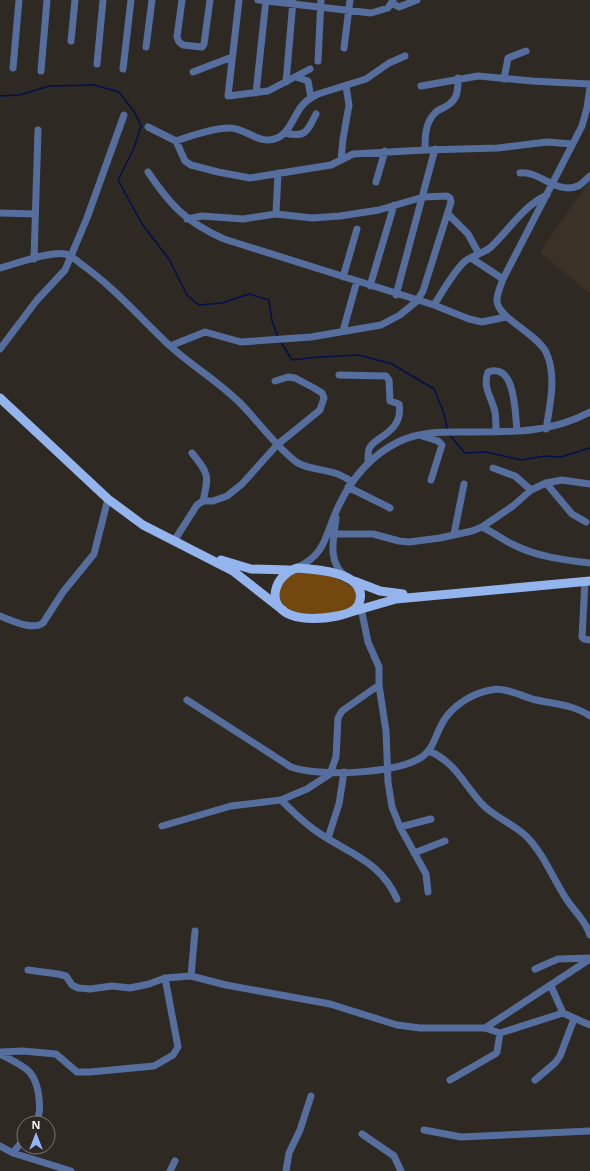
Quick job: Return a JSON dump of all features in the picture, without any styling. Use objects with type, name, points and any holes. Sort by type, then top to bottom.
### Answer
[{"type":"main road","points":[[0,398],[108,499],[143,525],[243,578],[290,615],[310,618],[336,617],[361,608],[396,599],[588,581]]},
{"type":"main road","points":[[193,551],[251,569],[293,569],[336,574],[388,593],[452,593]]},
{"type":"main road","points":[[284,611],[276,598],[275,590],[278,582],[293,569]]},
{"type":"main road","points":[[350,579],[358,586],[361,598],[356,608],[351,612]]},
{"type":"street","points":[[13,68],[19,0]]},
{"type":"street","points":[[40,71],[47,0]]},
{"type":"street","points":[[71,41],[75,0]]},
{"type":"street","points":[[97,64],[104,0]]},
{"type":"street","points":[[123,69],[132,0]]},
{"type":"street","points":[[146,47],[152,0]]},
{"type":"street","points":[[182,0],[177,37],[179,42],[198,47],[202,47],[204,44],[210,0]]},
{"type":"street","points":[[239,0],[228,96],[268,91],[310,69]]},
{"type":"street","points":[[258,0],[321,3],[349,10],[371,13],[379,12],[388,8],[392,2],[399,7],[417,0]]},
{"type":"street","points":[[256,93],[266,0]]},
{"type":"street","points":[[344,48],[350,0]]},
{"type":"street","points":[[286,82],[293,2]]},
{"type":"street","points":[[318,61],[321,3]]},
{"type":"street","points":[[504,79],[508,58],[526,51]]},
{"type":"street","points":[[176,141],[186,137],[230,128],[268,140],[277,138],[285,132],[302,105],[311,98],[318,94],[366,79],[389,63],[405,56]]},
{"type":"street","points":[[193,72],[232,57]]},
{"type":"street","points":[[421,86],[458,78],[478,76],[590,84]]},
{"type":"street","points":[[296,77],[308,81],[311,98]]},
{"type":"street","points":[[424,150],[428,122],[437,111],[451,104],[455,99],[458,93],[458,78]]},
{"type":"street","points":[[341,160],[349,105],[346,86]]},
{"type":"street","points":[[546,429],[551,381],[550,364],[546,352],[527,330],[506,317],[499,309],[497,300],[503,279],[553,185],[582,126],[587,108],[590,87]]},
{"type":"street","points":[[285,132],[296,136],[303,134],[316,114]]},
{"type":"street","points":[[0,349],[37,300],[65,270],[87,218],[124,115]]},
{"type":"street","points":[[148,127],[176,141],[185,161],[191,164],[218,172],[250,178],[315,169],[331,165],[353,154],[435,149],[498,148],[547,142],[572,144]]},
{"type":"street","points":[[34,258],[38,130]]},
{"type":"street","points":[[396,295],[435,149]]},
{"type":"street","points":[[376,182],[385,152]]},
{"type":"street","points":[[148,172],[161,191],[187,219],[202,229],[224,239],[357,281],[396,295],[434,305],[482,322],[506,317]]},
{"type":"street","points":[[276,214],[278,173]]},
{"type":"street","points":[[520,173],[530,173],[553,185],[578,186],[590,176]]},
{"type":"street","points":[[434,305],[464,263],[470,258],[488,250],[535,201],[547,195]]},
{"type":"street","points":[[170,346],[205,332],[241,342],[311,337],[381,325],[400,315],[417,301],[423,291],[451,202],[450,198],[447,196],[423,197],[378,210],[340,216],[312,218],[276,214],[243,219],[202,216],[187,219]]},
{"type":"street","points":[[370,286],[394,205]]},
{"type":"street","points":[[0,213],[35,214]]},
{"type":"street","points":[[448,214],[468,234],[479,254]]},
{"type":"street","points":[[343,277],[357,229]]},
{"type":"street","points":[[0,268],[34,258],[58,254],[65,254],[71,257],[88,269],[131,307],[170,346],[241,404],[277,445],[295,462],[302,466],[335,473],[350,484],[390,508]]},
{"type":"street","points":[[470,258],[503,279]]},
{"type":"street","points":[[343,331],[357,281]]},
{"type":"street","points":[[496,432],[495,412],[486,386],[488,372],[492,371],[503,373],[510,381],[517,431]]},
{"type":"street","points":[[339,375],[386,376],[389,380],[390,401],[399,404],[394,426],[388,434],[372,445],[369,450],[368,462]]},
{"type":"street","points":[[174,541],[197,505],[203,501],[212,501],[227,496],[242,484],[277,445],[320,410],[324,398],[322,393],[295,378],[288,377],[275,381]]},
{"type":"street","points":[[293,569],[309,562],[322,548],[338,506],[350,484],[368,462],[393,445],[418,434],[546,429],[590,412]]},
{"type":"street","points":[[418,434],[438,441],[442,445],[431,480]]},
{"type":"street","points":[[192,453],[204,468],[207,477],[203,501]]},
{"type":"street","points":[[493,468],[515,476],[531,490]]},
{"type":"street","points":[[334,534],[373,534],[398,541],[409,542],[440,538],[472,531],[482,526],[513,506],[531,490],[546,483],[562,480],[590,484]]},
{"type":"street","points":[[546,483],[572,514],[586,522]]},
{"type":"street","points":[[454,534],[464,484]]},
{"type":"street","points":[[0,616],[32,626],[39,626],[42,623],[63,592],[94,554],[108,499]]},
{"type":"street","points":[[338,506],[334,534],[334,563],[339,571],[350,579]]},
{"type":"street","points":[[482,526],[515,546],[533,553],[557,559],[590,563]]},
{"type":"street","points":[[588,581],[582,637],[590,640]]},
{"type":"street","points":[[361,608],[368,642],[378,667],[386,731],[388,782],[392,807],[400,827],[426,874],[428,892]]},
{"type":"street","points":[[162,826],[231,806],[281,800],[307,789],[330,774],[336,757],[338,718],[342,711],[379,684]]},
{"type":"street","points":[[187,700],[290,767],[302,771],[330,774],[387,768],[414,761],[429,751],[446,717],[459,704],[472,696],[492,689],[565,705],[590,716]]},
{"type":"street","points":[[429,751],[441,756],[452,765],[484,806],[527,837],[555,878],[567,900],[588,928],[590,935]]},
{"type":"street","points":[[328,838],[340,804],[344,772]]},
{"type":"street","points":[[281,800],[294,813],[328,838],[365,860],[381,873],[390,884],[396,899]]},
{"type":"street","points":[[400,827],[431,818]]},
{"type":"street","points":[[414,853],[446,841]]},
{"type":"street","points":[[191,976],[195,931]]},
{"type":"street","points":[[535,969],[558,959],[590,959]]},
{"type":"street","points":[[485,1028],[590,959]]},
{"type":"street","points":[[28,970],[66,976],[72,985],[78,988],[112,986],[130,988],[149,984],[165,978],[191,976],[226,985],[330,1004],[396,1025],[420,1028],[444,1026],[485,1028],[500,1033],[563,1013]]},
{"type":"street","points":[[0,1053],[23,1051],[56,1054],[77,1072],[154,1066],[173,1055],[178,1047],[165,978]]},
{"type":"street","points":[[551,986],[563,1013],[590,1025]]},
{"type":"street","points":[[535,1080],[555,1063],[560,1056],[574,1019]]},
{"type":"street","points":[[450,1080],[495,1054],[497,1052],[500,1033]]},
{"type":"street","points":[[0,1053],[32,1073],[37,1083],[39,1115]]},
{"type":"street","points":[[286,1171],[289,1153],[300,1130],[311,1096]]},
{"type":"street","points":[[424,1130],[461,1137],[590,1131]]},
{"type":"street","points":[[362,1134],[394,1156],[401,1171]]},
{"type":"street","points":[[0,1146],[13,1153],[51,1163],[72,1171]]},
{"type":"street","points":[[13,1153],[16,1149]]},
{"type":"street","points":[[170,1171],[175,1160]]},
{"type":"shaded area","points":[[590,180],[590,294],[540,252]]},
{"type":"shaded area","points":[[297,572],[321,574],[344,582],[356,591],[357,597],[355,602],[346,610],[323,615],[298,613],[288,608],[281,601],[281,587],[290,575]]},
{"type":"waterway","points":[[0,96],[20,95],[49,86],[94,85],[119,92],[135,113],[141,126],[134,148],[118,180],[142,224],[169,259],[187,295],[199,305],[222,303],[249,294],[269,300],[272,321],[278,337]]},
{"type":"waterway","points":[[281,342],[292,360],[359,355],[392,364],[434,389],[444,413],[447,429]]},
{"type":"waterway","points":[[449,434],[465,453],[486,452],[521,460],[545,456],[561,457],[590,448]]}]
